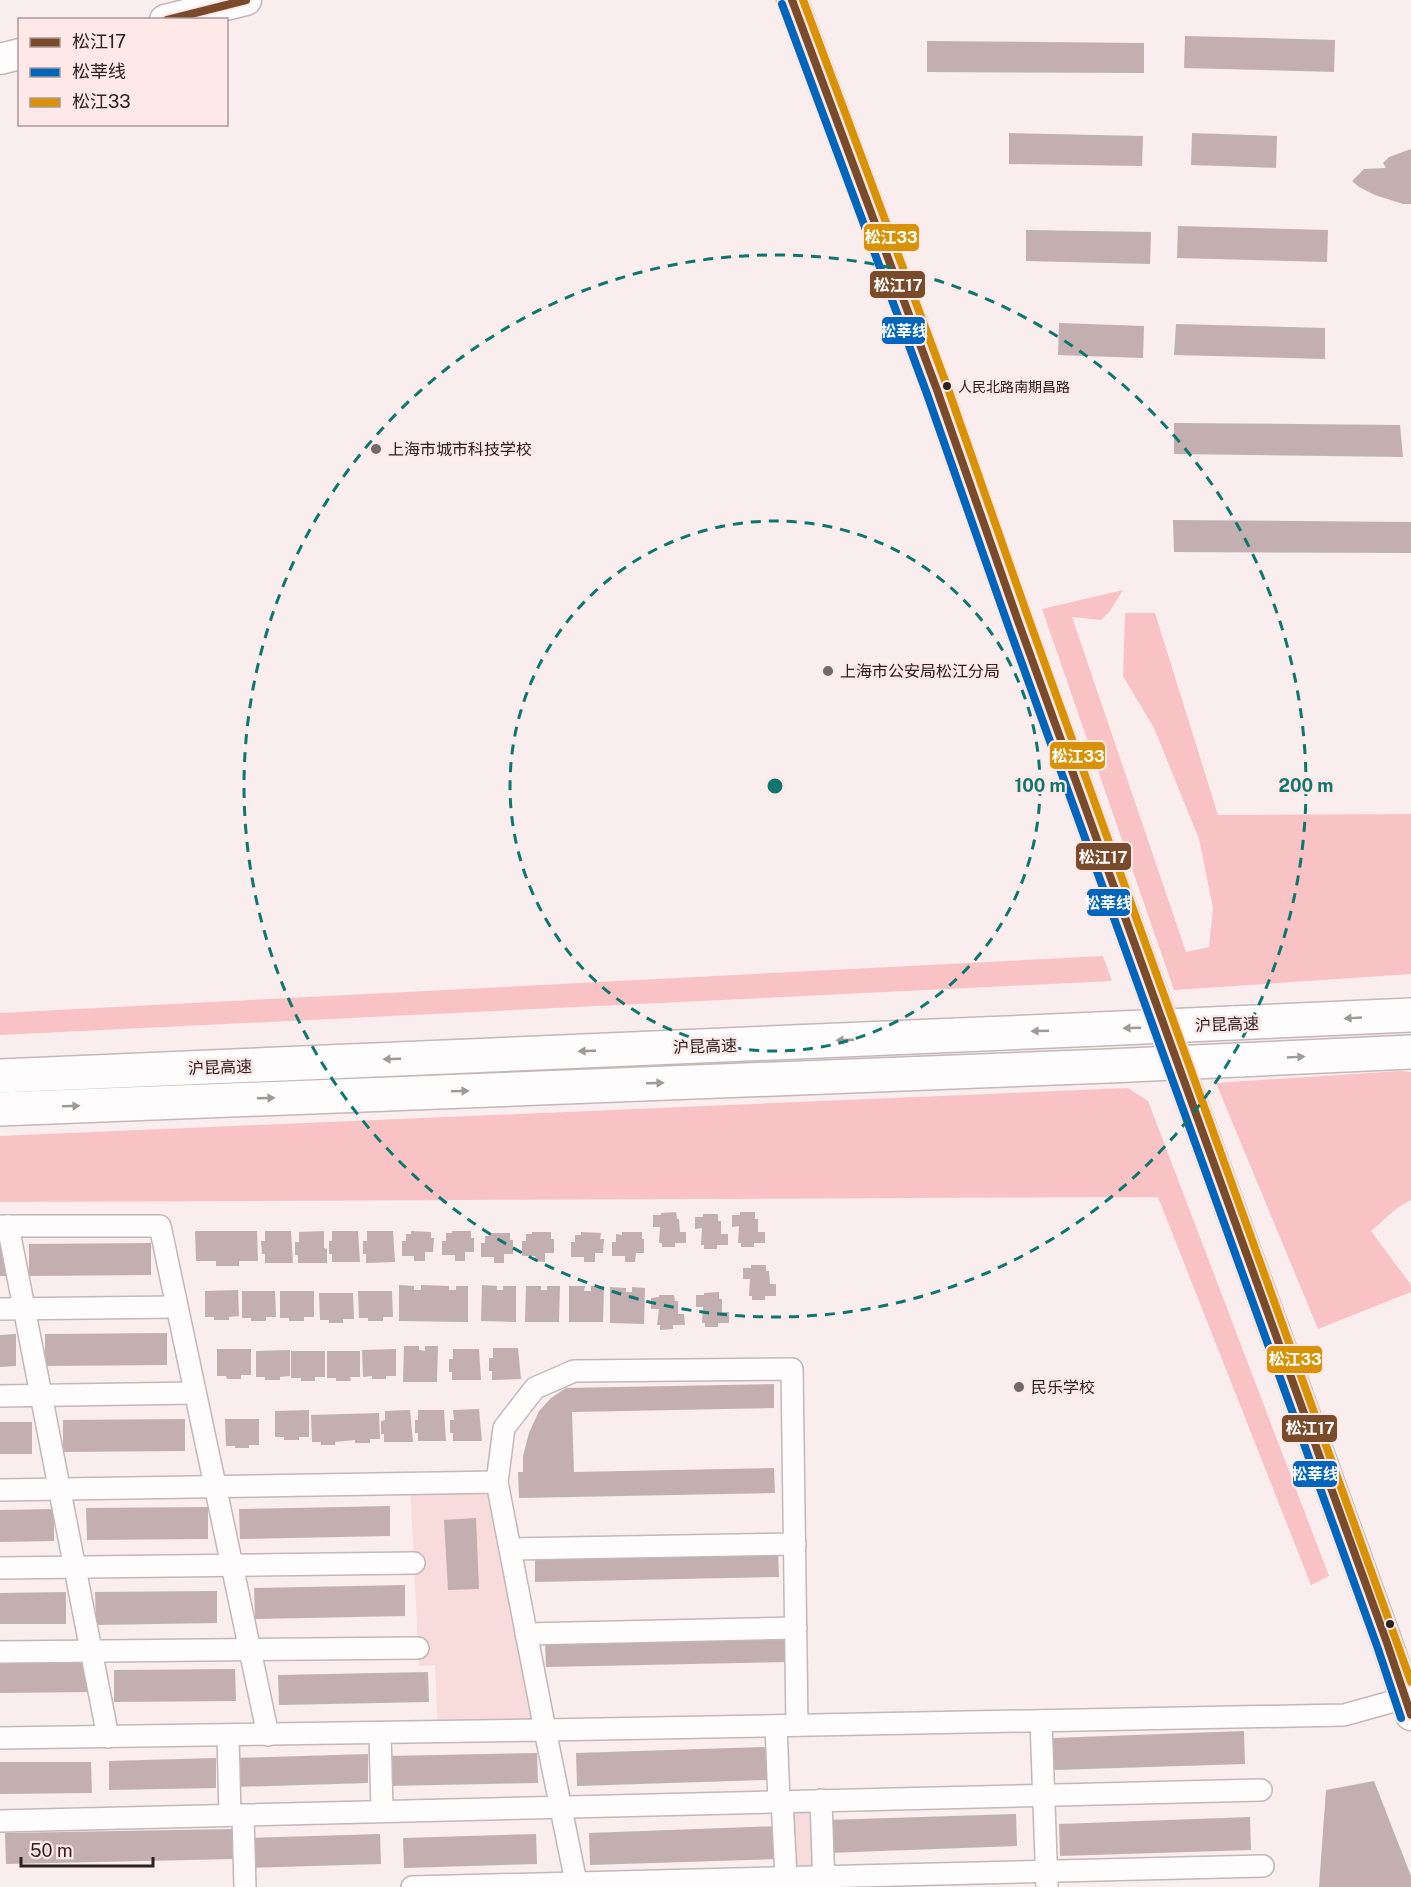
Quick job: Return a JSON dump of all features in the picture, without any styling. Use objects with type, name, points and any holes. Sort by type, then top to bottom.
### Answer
[{"type":"highway","name":"沪昆高速","points":[[3,1076],[1411,1016]]},
{"type":"highway","name":"沪昆高速","points":[[6,1108],[1108,1066],[1411,1052]]},
{"type":"main road","points":[[173,18],[246,0]]},
{"type":"main road","points":[[792,0],[937,390],[1408,1707]]},
{"type":"main road","points":[[0,59],[18,54]]},
{"type":"street","points":[[108,1737],[24,1309],[4,1226],[160,1226],[268,1735]]},
{"type":"street","points":[[0,1310],[177,1307]]},
{"type":"street","points":[[576,1885],[496,1482],[504,1428],[535,1388],[574,1371],[792,1369],[796,1628],[781,1801],[786,1877]]},
{"type":"street","points":[[0,1396],[195,1393]]},
{"type":"street","points":[[0,1490],[496,1482]]},
{"type":"street","points":[[510,1549],[795,1544]]},
{"type":"street","points":[[0,1568],[414,1563]]},
{"type":"street","points":[[526,1634],[796,1628]]},
{"type":"street","points":[[0,1652],[418,1647]]},
{"type":"street","points":[[0,1738],[1344,1716],[1408,1707]]},
{"type":"street","points":[[1041,1721],[1047,1879]]},
{"type":"street","points":[[380,1733],[382,1811]]},
{"type":"street","points":[[228,1736],[244,1887]]},
{"type":"street","points":[[0,1821],[1261,1790]]},
{"type":"street","points":[[821,1800],[824,1882]]},
{"type":"street","points":[[411,1887],[576,1885],[786,1877],[824,1882],[1047,1879],[1263,1866]]},
{"type":"shaded area","points":[[1123,590],[1110,611],[1101,620],[1072,617],[1186,952],[1209,947],[1213,908],[1199,839],[1154,728],[1123,676],[1125,613],[1155,613],[1218,815],[1411,814],[1411,974],[1174,990],[1042,609]]},
{"type":"shaded area","points":[[1103,956],[1112,981],[0,1035],[0,1013]]},
{"type":"shaded area","points":[[1411,1072],[1411,1200],[1397,1208],[1371,1231],[1411,1285],[1411,1292],[1318,1329],[1216,1083]]},
{"type":"shaded area","points":[[1128,1088],[1148,1101],[1329,1576],[1311,1585],[1158,1197],[0,1202],[0,1136]]},
{"type":"shaded area","points":[[497,1482],[545,1730],[438,1732],[435,1665],[419,1666],[410,1483]]},
{"type":"shaded area","points":[[821,1800],[823,1876],[786,1877],[782,1801]]},
{"type":"building","points":[[1185,36],[1335,40],[1334,72],[1184,68]]},
{"type":"building","points":[[927,41],[1144,43],[1144,73],[927,72]]},
{"type":"building","points":[[1009,133],[1143,136],[1142,166],[1009,164]]},
{"type":"building","points":[[1192,133],[1277,136],[1276,168],[1191,165]]},
{"type":"building","points":[[1411,149],[1411,204],[1403,204],[1375,195],[1352,181],[1364,169],[1386,168],[1383,163],[1389,157]]},
{"type":"building","points":[[1178,226],[1328,230],[1327,262],[1177,258]]},
{"type":"building","points":[[1026,230],[1151,232],[1150,264],[1026,261]]},
{"type":"building","points":[[1059,323],[1144,326],[1143,358],[1058,355]]},
{"type":"building","points":[[1176,324],[1325,328],[1325,359],[1174,355]]},
{"type":"building","points":[[1174,423],[1400,425],[1403,457],[1174,454]]},
{"type":"building","points":[[1173,520],[1411,522],[1411,553],[1174,552]]},
{"type":"building","points":[[676,1212],[680,1232],[686,1232],[686,1243],[675,1243],[675,1247],[662,1247],[662,1243],[659,1243],[660,1227],[653,1227],[653,1215]]},
{"type":"building","points":[[740,1212],[755,1212],[755,1219],[758,1219],[758,1232],[765,1232],[765,1243],[754,1243],[754,1247],[741,1247],[741,1243],[738,1243],[739,1226],[732,1227],[732,1215],[740,1215]]},
{"type":"building","points":[[703,1214],[718,1214],[718,1221],[721,1221],[721,1234],[728,1234],[728,1245],[717,1245],[717,1249],[704,1249],[704,1245],[701,1245],[702,1228],[695,1229],[695,1217],[703,1217]]},
{"type":"building","points":[[195,1231],[257,1231],[258,1261],[239,1261],[239,1266],[216,1266],[216,1261],[196,1261]]},
{"type":"building","points":[[265,1231],[291,1231],[293,1263],[265,1263],[261,1241],[265,1241]]},
{"type":"building","points":[[324,1231],[327,1263],[298,1263],[298,1255],[295,1255],[295,1242],[299,1242],[299,1232]]},
{"type":"building","points":[[332,1231],[358,1231],[360,1262],[332,1262],[332,1254],[329,1254],[329,1241],[332,1241]]},
{"type":"building","points":[[367,1231],[393,1231],[395,1262],[366,1263],[363,1241],[367,1241]]},
{"type":"building","points":[[411,1231],[431,1232],[431,1238],[434,1238],[433,1252],[425,1252],[425,1261],[414,1261],[414,1256],[402,1256],[402,1241],[406,1241],[406,1234],[411,1234]]},
{"type":"building","points":[[452,1231],[471,1231],[471,1238],[474,1238],[474,1252],[465,1252],[465,1261],[455,1261],[455,1255],[442,1255],[442,1241],[446,1241],[446,1233],[452,1233]]},
{"type":"building","points":[[532,1232],[551,1232],[551,1239],[554,1239],[554,1253],[545,1253],[545,1262],[535,1261],[535,1256],[522,1256],[522,1241],[526,1241],[526,1234],[532,1234]]},
{"type":"building","points":[[581,1232],[601,1233],[600,1239],[604,1239],[603,1253],[595,1253],[595,1262],[584,1262],[584,1257],[571,1257],[571,1242],[575,1242],[575,1235],[581,1235]]},
{"type":"building","points":[[622,1232],[642,1232],[644,1253],[636,1253],[635,1262],[625,1262],[625,1256],[612,1256],[612,1242],[616,1242],[616,1234],[622,1235]]},
{"type":"building","points":[[490,1233],[510,1233],[510,1240],[513,1240],[513,1254],[504,1254],[504,1263],[494,1263],[494,1257],[481,1257],[481,1243],[485,1243],[485,1236],[490,1236]]},
{"type":"building","points":[[151,1243],[151,1275],[29,1276],[29,1244]]},
{"type":"building","points":[[0,1244],[11,1244],[11,1276],[0,1276]]},
{"type":"building","points":[[751,1265],[766,1265],[770,1284],[776,1284],[776,1296],[765,1296],[765,1300],[752,1300],[752,1296],[749,1296],[750,1279],[743,1279],[743,1268],[751,1268]]},
{"type":"building","points":[[399,1285],[414,1286],[414,1290],[421,1290],[421,1285],[449,1286],[449,1290],[456,1290],[456,1286],[468,1286],[468,1322],[399,1321]]},
{"type":"building","points":[[482,1285],[497,1286],[497,1290],[503,1290],[503,1286],[516,1286],[516,1322],[481,1321]]},
{"type":"building","points":[[526,1286],[541,1286],[541,1290],[547,1290],[547,1286],[560,1286],[559,1322],[525,1322]]},
{"type":"building","points":[[569,1286],[585,1286],[584,1291],[591,1291],[591,1286],[604,1286],[603,1322],[569,1322]]},
{"type":"building","points":[[610,1287],[626,1288],[626,1292],[632,1292],[632,1287],[645,1288],[644,1324],[610,1323]]},
{"type":"building","points":[[238,1290],[239,1316],[229,1317],[229,1320],[214,1320],[214,1317],[205,1317],[205,1291]]},
{"type":"building","points":[[242,1291],[275,1291],[276,1317],[266,1317],[266,1321],[251,1321],[251,1318],[242,1318]]},
{"type":"building","points":[[280,1291],[314,1291],[314,1317],[304,1317],[304,1321],[289,1321],[289,1318],[280,1318]]},
{"type":"building","points":[[358,1291],[392,1291],[393,1317],[383,1317],[383,1321],[368,1321],[368,1318],[359,1318]]},
{"type":"building","points":[[719,1292],[719,1299],[722,1299],[722,1312],[729,1312],[729,1323],[718,1323],[718,1327],[705,1327],[705,1323],[702,1323],[703,1307],[696,1307],[696,1295]]},
{"type":"building","points":[[319,1293],[353,1293],[354,1319],[343,1319],[343,1323],[329,1323],[329,1320],[320,1320]]},
{"type":"building","points":[[659,1295],[674,1295],[675,1301],[678,1301],[678,1314],[684,1314],[685,1325],[673,1325],[673,1329],[660,1330],[660,1325],[657,1325],[659,1309],[651,1309],[651,1298],[659,1297]]},
{"type":"building","points":[[167,1333],[167,1365],[45,1366],[45,1334]]},
{"type":"building","points":[[16,1334],[16,1366],[0,1367],[0,1335]]},
{"type":"building","points":[[404,1346],[419,1346],[419,1350],[425,1351],[425,1346],[438,1346],[437,1382],[403,1382]]},
{"type":"building","points":[[493,1348],[518,1348],[521,1379],[492,1380],[489,1358],[493,1358]]},
{"type":"building","points":[[217,1349],[251,1349],[251,1375],[241,1375],[241,1379],[217,1376]]},
{"type":"building","points":[[396,1349],[396,1376],[386,1376],[386,1379],[363,1377],[362,1350]]},
{"type":"building","points":[[453,1349],[479,1349],[481,1380],[452,1380],[452,1372],[449,1372],[449,1359],[453,1359]]},
{"type":"building","points":[[290,1350],[290,1376],[280,1377],[280,1380],[265,1380],[265,1377],[256,1377],[256,1351]]},
{"type":"building","points":[[291,1351],[325,1351],[325,1377],[315,1377],[315,1381],[291,1378]]},
{"type":"building","points":[[327,1351],[360,1351],[360,1377],[350,1377],[351,1381],[336,1381],[336,1378],[327,1378]]},
{"type":"building","points":[[774,1384],[774,1408],[572,1412],[574,1472],[774,1468],[775,1493],[519,1498],[518,1472],[523,1472],[523,1456],[529,1433],[539,1411],[551,1398],[566,1388]]},
{"type":"building","points":[[479,1409],[482,1441],[453,1441],[453,1433],[450,1433],[450,1420],[454,1420],[453,1410]]},
{"type":"building","points":[[309,1410],[309,1437],[284,1440],[284,1437],[275,1437],[275,1411]]},
{"type":"building","points":[[410,1410],[413,1442],[384,1442],[384,1434],[381,1434],[381,1421],[385,1420],[385,1411]]},
{"type":"building","points":[[418,1410],[444,1410],[446,1441],[418,1441],[418,1433],[415,1433],[415,1420],[418,1420]]},
{"type":"building","points":[[379,1413],[380,1439],[370,1439],[370,1443],[355,1443],[355,1440],[335,1442],[335,1445],[321,1445],[321,1442],[312,1442],[311,1415]]},
{"type":"building","points":[[185,1419],[185,1451],[63,1452],[63,1420]]},
{"type":"building","points":[[225,1419],[259,1419],[259,1445],[249,1445],[249,1448],[226,1446]]},
{"type":"building","points":[[0,1422],[32,1422],[32,1454],[0,1454]]},
{"type":"building","points":[[390,1506],[390,1536],[240,1539],[239,1509]]},
{"type":"building","points":[[208,1507],[208,1539],[87,1540],[86,1508]]},
{"type":"building","points":[[54,1509],[54,1541],[0,1542],[0,1510]]},
{"type":"building","points":[[476,1518],[479,1589],[448,1590],[444,1520]]},
{"type":"building","points":[[778,1550],[779,1577],[535,1582],[535,1555]]},
{"type":"building","points":[[405,1585],[405,1616],[255,1619],[254,1588]]},
{"type":"building","points":[[217,1591],[217,1623],[96,1625],[95,1592]]},
{"type":"building","points":[[66,1592],[66,1624],[0,1624],[0,1593]]},
{"type":"building","points":[[788,1635],[789,1662],[546,1667],[545,1640]]},
{"type":"building","points":[[89,1660],[89,1692],[0,1693],[0,1661]]},
{"type":"building","points":[[235,1669],[236,1701],[114,1702],[114,1670]]},
{"type":"building","points":[[428,1672],[429,1702],[279,1705],[278,1675]]},
{"type":"building","points":[[1244,1731],[1245,1764],[1054,1770],[1053,1738]]},
{"type":"building","points":[[766,1747],[767,1780],[577,1786],[576,1753]]},
{"type":"building","points":[[537,1753],[538,1783],[387,1786],[387,1756]]},
{"type":"building","points":[[368,1754],[368,1783],[235,1787],[234,1758]]},
{"type":"building","points":[[216,1758],[216,1788],[109,1790],[109,1761]]},
{"type":"building","points":[[0,1762],[91,1762],[92,1793],[0,1794]]},
{"type":"building","points":[[1374,1781],[1411,1876],[1411,1887],[1319,1887],[1326,1790]]},
{"type":"building","points":[[1016,1814],[1017,1846],[827,1853],[826,1820]]},
{"type":"building","points":[[1250,1817],[1251,1850],[1060,1856],[1059,1824]]},
{"type":"building","points":[[780,1826],[781,1859],[590,1865],[589,1833]]},
{"type":"building","points":[[233,1829],[234,1859],[6,1864],[5,1833]]},
{"type":"building","points":[[380,1834],[381,1864],[248,1868],[247,1838]]},
{"type":"building","points":[[536,1834],[537,1864],[404,1868],[403,1838]]},
{"type":"transit line","name":"松江17","points":[[175,18],[246,0]]},
{"type":"transit line","name":"松江17","points":[[792,0],[937,390],[1411,1715]]},
{"type":"transit line","name":"松江33","points":[[803,0],[947,386],[1411,1682]]},
{"type":"transit line","name":"松莘线","points":[[782,4],[927,394],[1401,1718]]},
{"type":"place","name":"人民北路南期昌路","points":[[947,386]]},
{"type":"place","name":"上海市城市科技学校","points":[[376,449]]},
{"type":"place","name":"上海市公安局松江分局","points":[[828,671]]},
{"type":"place","name":"民乐学校","points":[[1019,1387]]}]
